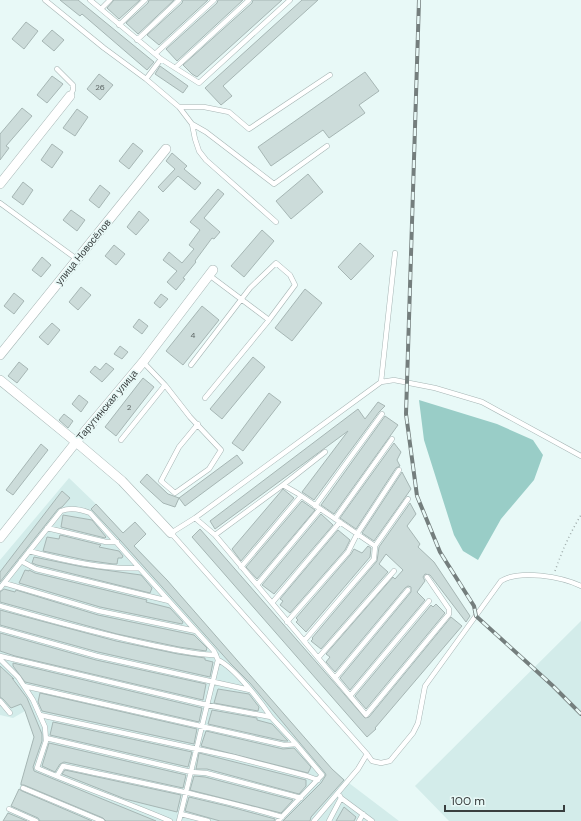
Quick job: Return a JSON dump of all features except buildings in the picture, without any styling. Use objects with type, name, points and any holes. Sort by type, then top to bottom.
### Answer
[{"type":"street","points":[[0,184],[70,96]]},
{"type":"street","name":"улица Новосёлов","points":[[0,355],[166,149]]},
{"type":"street","name":"Тарутинская улица","points":[[0,538],[76,442],[143,362],[211,273]]},
{"type":"street","points":[[0,380],[122,481],[171,533]]},
{"type":"lane","points":[[45,0],[104,48],[146,79],[179,107],[192,124],[206,132],[274,184],[327,146]]},
{"type":"lane","points":[[90,0],[161,59],[199,83],[290,0]]},
{"type":"lane","points":[[100,9],[110,0]]},
{"type":"lane","points":[[119,25],[145,0]]},
{"type":"lane","points":[[138,40],[179,0]]},
{"type":"lane","points":[[155,54],[214,0]]},
{"type":"lane","points":[[175,68],[249,0]]},
{"type":"lane","points":[[146,79],[161,59]]},
{"type":"lane","points":[[57,68],[73,85],[73,90],[70,96]]},
{"type":"lane","points":[[179,107],[204,107],[229,112],[249,129],[330,75]]},
{"type":"lane","points":[[192,124],[194,140],[199,151],[206,160],[276,222]]},
{"type":"lane","points":[[0,203],[78,260]]},
{"type":"lane","points":[[381,382],[395,253]]},
{"type":"lane","points":[[191,365],[250,288],[276,263],[290,275],[295,285],[269,320],[205,398]]},
{"type":"lane","points":[[211,273],[242,300],[269,320]]},
{"type":"lane","points":[[143,362],[165,385],[190,417],[198,424],[221,450],[209,469],[174,493],[161,481],[179,447],[198,424]]},
{"type":"lane","points":[[581,456],[482,402],[435,388],[394,380],[381,382],[195,518],[171,533],[372,761],[381,763],[390,761],[413,733],[418,724],[425,686],[501,581],[514,575],[554,577],[573,582],[581,586]]},
{"type":"lane","points":[[121,440],[165,385]]},
{"type":"lane","points":[[315,506],[382,414]]},
{"type":"lane","points":[[335,519],[392,439]]},
{"type":"lane","points":[[214,535],[283,485],[325,452]]},
{"type":"lane","points":[[287,622],[348,552],[357,534],[399,470]]},
{"type":"lane","points":[[283,485],[376,546]]},
{"type":"lane","points":[[241,567],[301,496]]},
{"type":"lane","points":[[304,641],[374,559],[376,546],[408,499]]},
{"type":"lane","points":[[0,588],[60,510],[79,508],[90,513],[214,650],[217,658],[179,821]]},
{"type":"lane","points":[[257,585],[320,509]]},
{"type":"lane","points":[[195,518],[214,535],[366,715],[449,614],[449,609],[427,578]]},
{"type":"lane","points":[[272,603],[340,522]]},
{"type":"lane","points":[[47,528],[106,542],[116,542]]},
{"type":"lane","points":[[29,550],[52,557],[104,566],[139,568]]},
{"type":"lane","points":[[21,561],[36,569],[170,601]]},
{"type":"lane","points":[[318,658],[394,571]]},
{"type":"lane","points":[[4,583],[99,611],[196,631]]},
{"type":"lane","points":[[335,678],[408,590]]},
{"type":"lane","points":[[350,696],[429,601]]},
{"type":"lane","points":[[0,606],[126,640],[217,658],[225,663],[250,690],[271,717],[322,775],[280,819],[207,797],[63,766],[57,776]]},
{"type":"lane","points":[[0,629],[97,656],[250,690]]},
{"type":"lane","points":[[0,657],[24,686],[33,700],[45,727],[46,741],[37,768],[170,821]]},
{"type":"lane","points":[[0,657],[207,705],[271,717]]},
{"type":"lane","points":[[24,686],[284,745],[296,744]]},
{"type":"lane","points":[[0,701],[10,714]]},
{"type":"lane","points":[[40,715],[234,757],[318,780]]},
{"type":"lane","points":[[46,738],[191,772],[206,773],[301,798]]},
{"type":"lane","points":[[314,821],[358,769],[367,754]]},
{"type":"lane","points":[[23,788],[102,821]]},
{"type":"lane","points":[[338,793],[341,798],[372,821]]},
{"type":"lane","points":[[329,821],[341,798]]},
{"type":"lane","points":[[9,810],[36,821]]},
{"type":"lane","points":[[180,814],[208,821]]},
{"type":"lane","points":[[359,821],[363,814]]},
{"type":"path","points":[[554,577],[561,554],[571,531],[581,515]]},
{"type":"shaded area","points":[[419,400],[497,424],[533,440],[543,455],[534,480],[501,519],[478,560],[463,551],[454,535],[424,440]]},
{"type":"shaded area","points":[[69,478],[96,504],[167,580],[332,769],[399,821],[3,821],[19,790],[34,737],[25,711],[13,718],[0,715],[0,560]]},
{"type":"shaded area","points":[[581,621],[581,821],[449,821],[415,786]]},
{"type":"railway","points":[[419,0],[406,414],[417,496],[440,552],[474,606],[476,616],[553,686],[581,714]]}]
